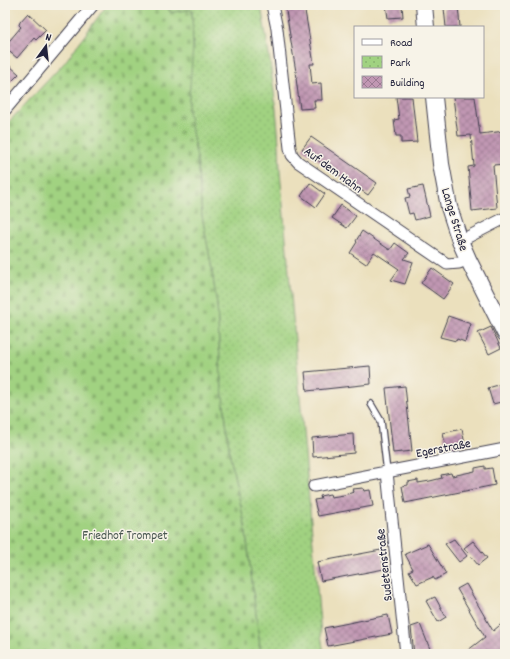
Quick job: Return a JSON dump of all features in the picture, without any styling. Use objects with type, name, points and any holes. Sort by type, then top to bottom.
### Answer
[{"type":"street","points":[[5,110],[93,5]]},
{"type":"street","name":"Auf dem Hahn","points":[[272,5],[277,29],[292,155],[298,162],[447,264],[459,263],[468,260]]},
{"type":"street","points":[[424,5],[426,26]]},
{"type":"street","name":"Lange Straße","points":[[434,98],[441,164],[449,207],[468,260],[505,333]]},
{"type":"street","points":[[460,240],[505,218]]},
{"type":"street","name":"Egerstraße","points":[[314,486],[505,449]]},
{"type":"street","name":"Sudetenstraße","points":[[387,472],[406,654]]},
{"type":"lane","points":[[371,404],[380,420],[387,472]]},
{"type":"green space","name":"Friedhof Trompet","points":[[107,5],[167,5],[170,12],[192,9],[197,158],[202,215],[217,304],[221,378],[230,456],[245,525],[261,654],[5,654],[5,126],[65,62]]},
{"type":"green space","points":[[167,5],[261,5],[276,108],[280,171],[324,654],[261,654],[245,525],[230,456],[221,378],[217,304],[202,215],[197,158],[188,111],[193,47],[192,9],[170,12]]},
{"type":"building","points":[[285,5],[304,5],[314,64],[310,64],[312,84],[321,83],[322,100],[314,100],[315,108],[300,109],[297,78]]},
{"type":"building","points":[[386,5],[402,5],[403,17],[388,18]]},
{"type":"building","points":[[458,6],[460,26],[446,26],[444,8]]},
{"type":"building","points":[[28,13],[46,30],[36,40],[34,38],[17,58],[5,48],[5,46],[21,27],[19,25],[20,22]]},
{"type":"building","points":[[10,66],[19,74],[11,82],[5,77],[5,71]]},
{"type":"building","points":[[396,98],[412,98],[417,142],[401,143],[401,136],[396,136],[394,120],[399,119]]},
{"type":"building","points":[[453,98],[475,98],[480,134],[505,131],[505,164],[493,165],[497,208],[472,211],[468,167],[474,166],[471,135],[458,136]]},
{"type":"building","points":[[311,137],[377,183],[368,195],[302,149]]},
{"type":"building","points":[[310,183],[325,194],[316,207],[301,196]]},
{"type":"building","points":[[423,186],[430,216],[415,220],[413,213],[409,214],[405,198],[410,197],[408,189]]},
{"type":"building","points":[[341,205],[356,216],[347,228],[332,218]]},
{"type":"building","points":[[362,231],[390,250],[395,243],[409,253],[404,259],[413,262],[405,284],[391,280],[399,269],[374,252],[366,264],[350,253]]},
{"type":"building","points":[[432,268],[454,284],[443,299],[421,283]]},
{"type":"building","points":[[448,316],[471,324],[465,342],[457,339],[456,341],[440,337]]},
{"type":"building","points":[[491,327],[501,348],[489,354],[478,333]]},
{"type":"building","points":[[370,366],[371,384],[307,391],[305,372]]},
{"type":"building","points":[[505,383],[505,401],[493,404],[488,388]]},
{"type":"building","points":[[405,386],[412,451],[393,453],[386,388]]},
{"type":"building","points":[[462,429],[465,445],[446,449],[443,433]]},
{"type":"building","points":[[353,434],[354,453],[313,457],[312,438]]},
{"type":"building","points":[[485,466],[485,469],[492,468],[495,485],[405,503],[402,486],[408,485],[408,482],[418,480],[418,483],[430,481],[442,478],[441,475],[451,473],[452,476],[475,471],[475,468]]},
{"type":"building","points":[[363,488],[364,491],[370,490],[373,506],[318,516],[314,500],[321,499],[320,496],[330,494],[331,497],[344,495],[354,492],[353,489]]},
{"type":"building","points":[[454,539],[467,556],[459,562],[445,544]]},
{"type":"building","points":[[473,541],[487,558],[478,565],[464,548]]},
{"type":"building","points":[[428,544],[446,574],[435,580],[433,577],[417,584],[409,571],[413,569],[405,554]]},
{"type":"building","points":[[381,550],[384,569],[321,581],[317,562]]},
{"type":"building","points":[[466,584],[493,631],[505,621],[505,648],[498,654],[463,654],[485,637],[457,589]]},
{"type":"building","points":[[435,597],[446,617],[438,622],[426,601]]},
{"type":"building","points":[[388,615],[392,634],[328,646],[324,628]]},
{"type":"building","points":[[420,624],[432,654],[414,654],[411,627]]}]
